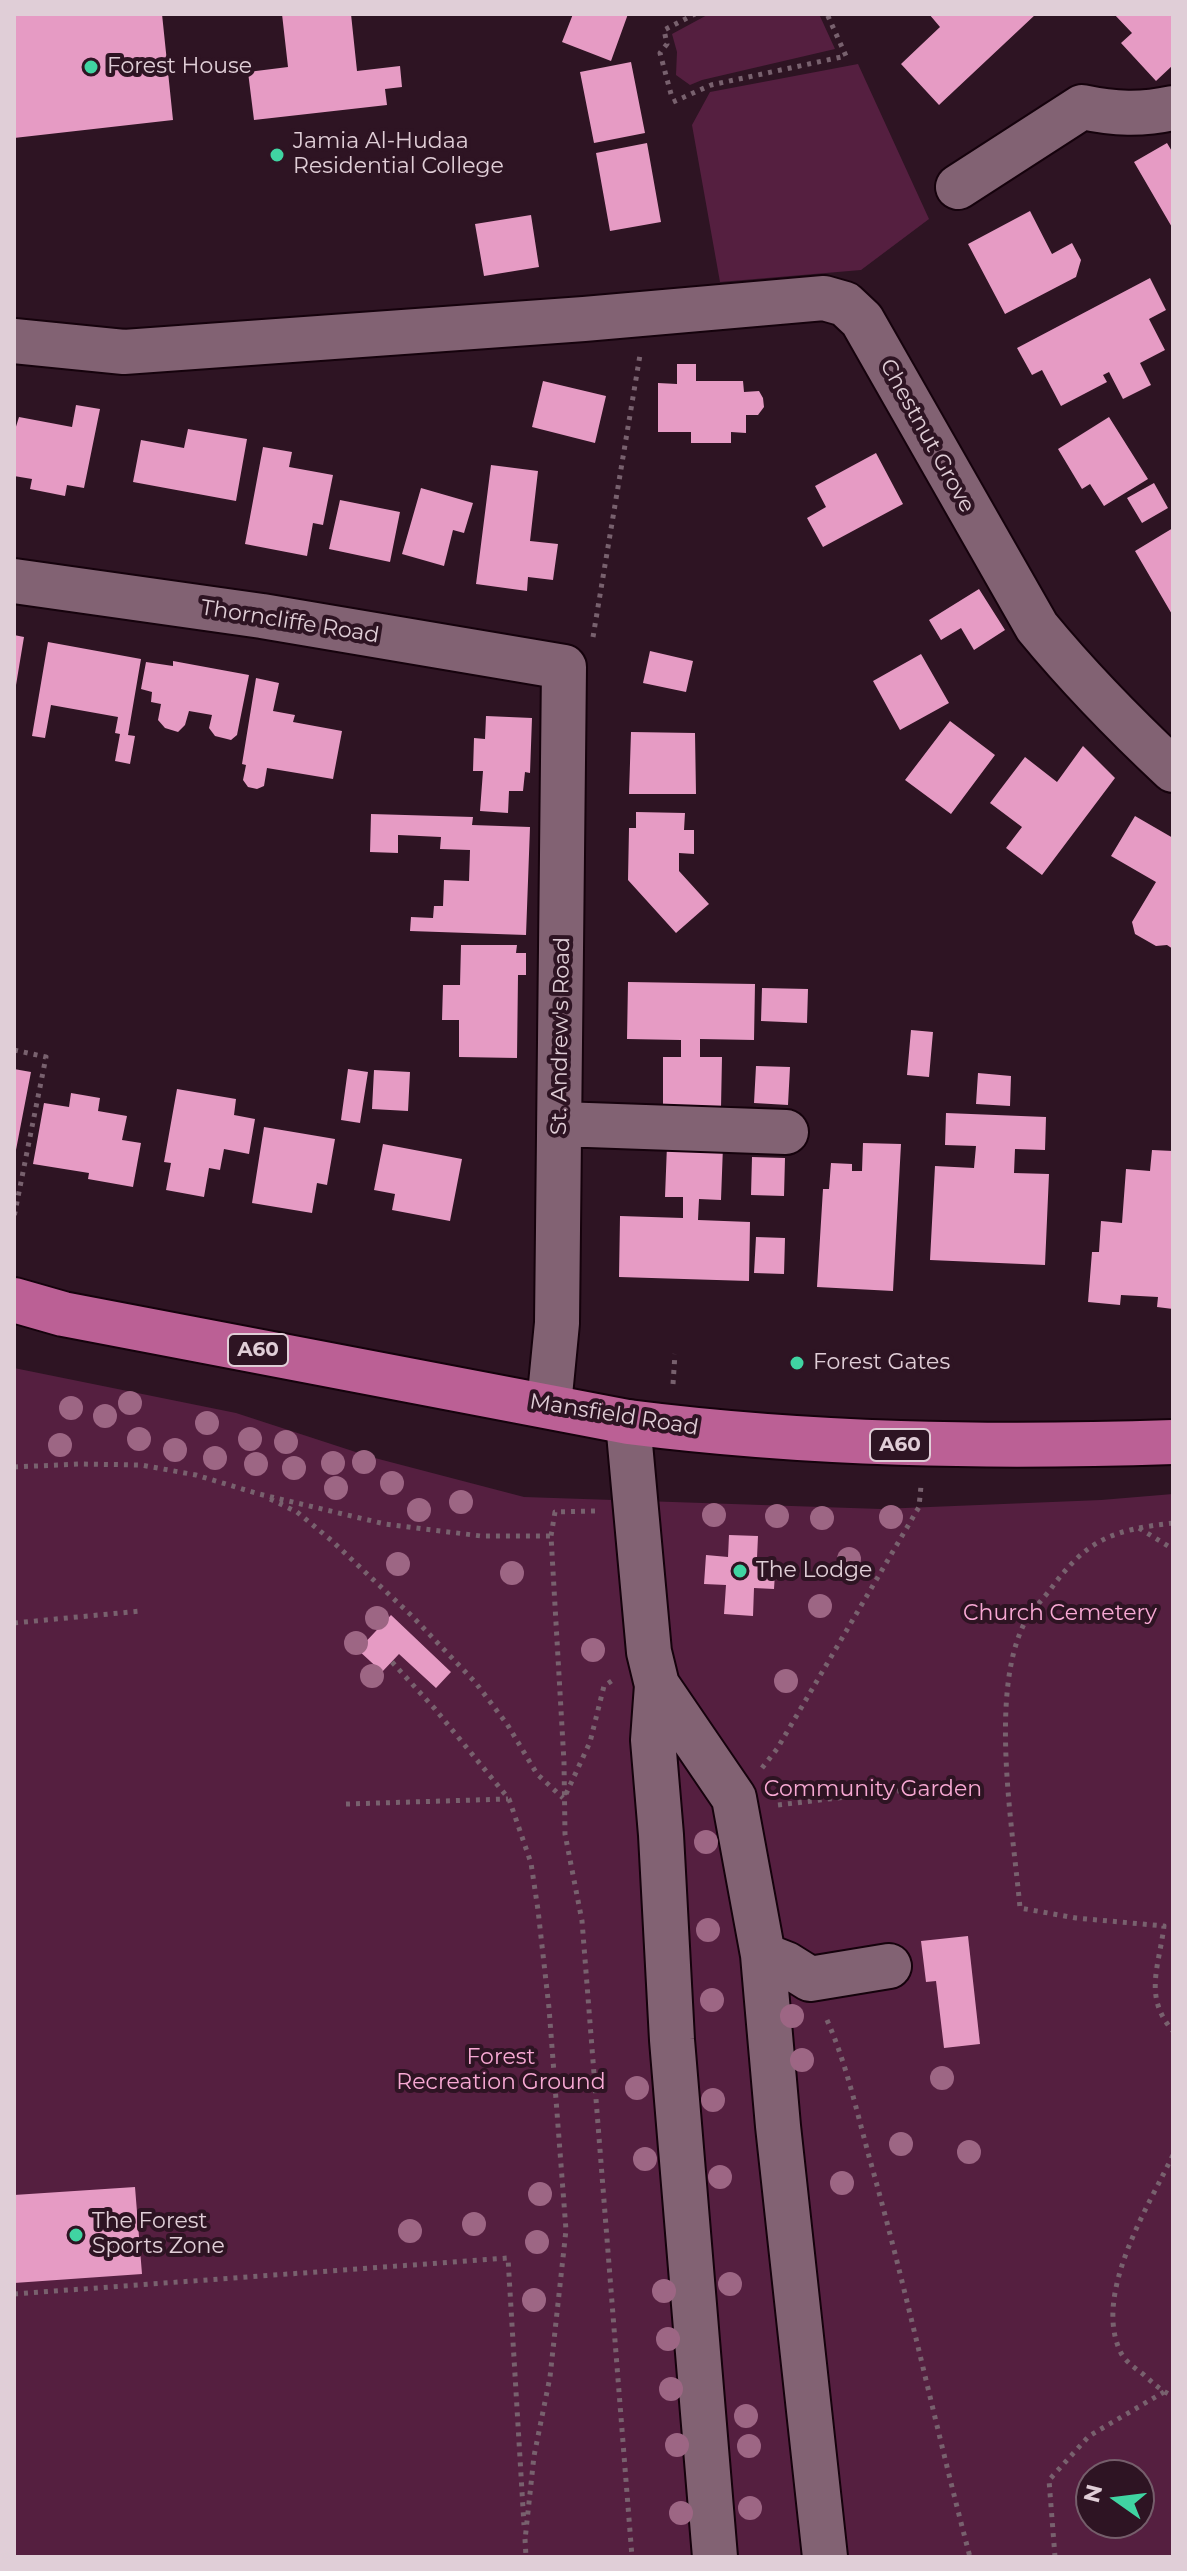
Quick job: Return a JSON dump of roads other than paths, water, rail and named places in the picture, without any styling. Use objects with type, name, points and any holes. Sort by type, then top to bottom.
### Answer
[{"type":"highway","name":"Mansfield Road","points":[[14,1300],[63,1314],[628,1422],[794,1439],[928,1445],[1054,1446],[1173,1442]]},
{"type":"highway","name":"Mansfield Road","points":[[14,1313],[63,1314]]},
{"type":"street","points":[[958,187],[1082,107],[1118,115],[1173,108]]},
{"type":"street","name":"Chestnut Grove","points":[[14,341],[124,352],[584,319],[824,298],[845,304],[862,320],[1037,627],[1110,710],[1173,770]]},
{"type":"street","name":"Thorncliffe Road","points":[[14,581],[262,616],[564,667]]},
{"type":"street","name":"St. Andrew's Road","points":[[549,1405],[557,1323],[564,667]]},
{"type":"street","points":[[560,1124],[786,1132]]},
{"type":"street","points":[[628,1422],[653,1668],[653,1740],[672,2040],[715,2557]]},
{"type":"street","points":[[653,1668],[752,1802],[778,2126],[825,2557]]},
{"type":"street","points":[[763,1955],[786,1964],[810,1979],[889,1966]]},
{"type":"place","name":"Forest House","points":[[91,67]]},
{"type":"place","name":"Jamia Al-Hudaa Residential College","points":[[277,155]]},
{"type":"place","name":"Forest Gates","points":[[797,1363]]},
{"type":"place","name":"The Lodge","points":[[740,1571]]},
{"type":"place","name":"The Forest Sports Zone","points":[[76,2235]]},
{"type":"park label","name":"Church Cemetery","points":[[1060,1614]]},
{"type":"park label","name":"Community Garden","points":[[873,1790]]},
{"type":"park label","name":"Forest Recreation Ground","points":[[501,2070]]}]
